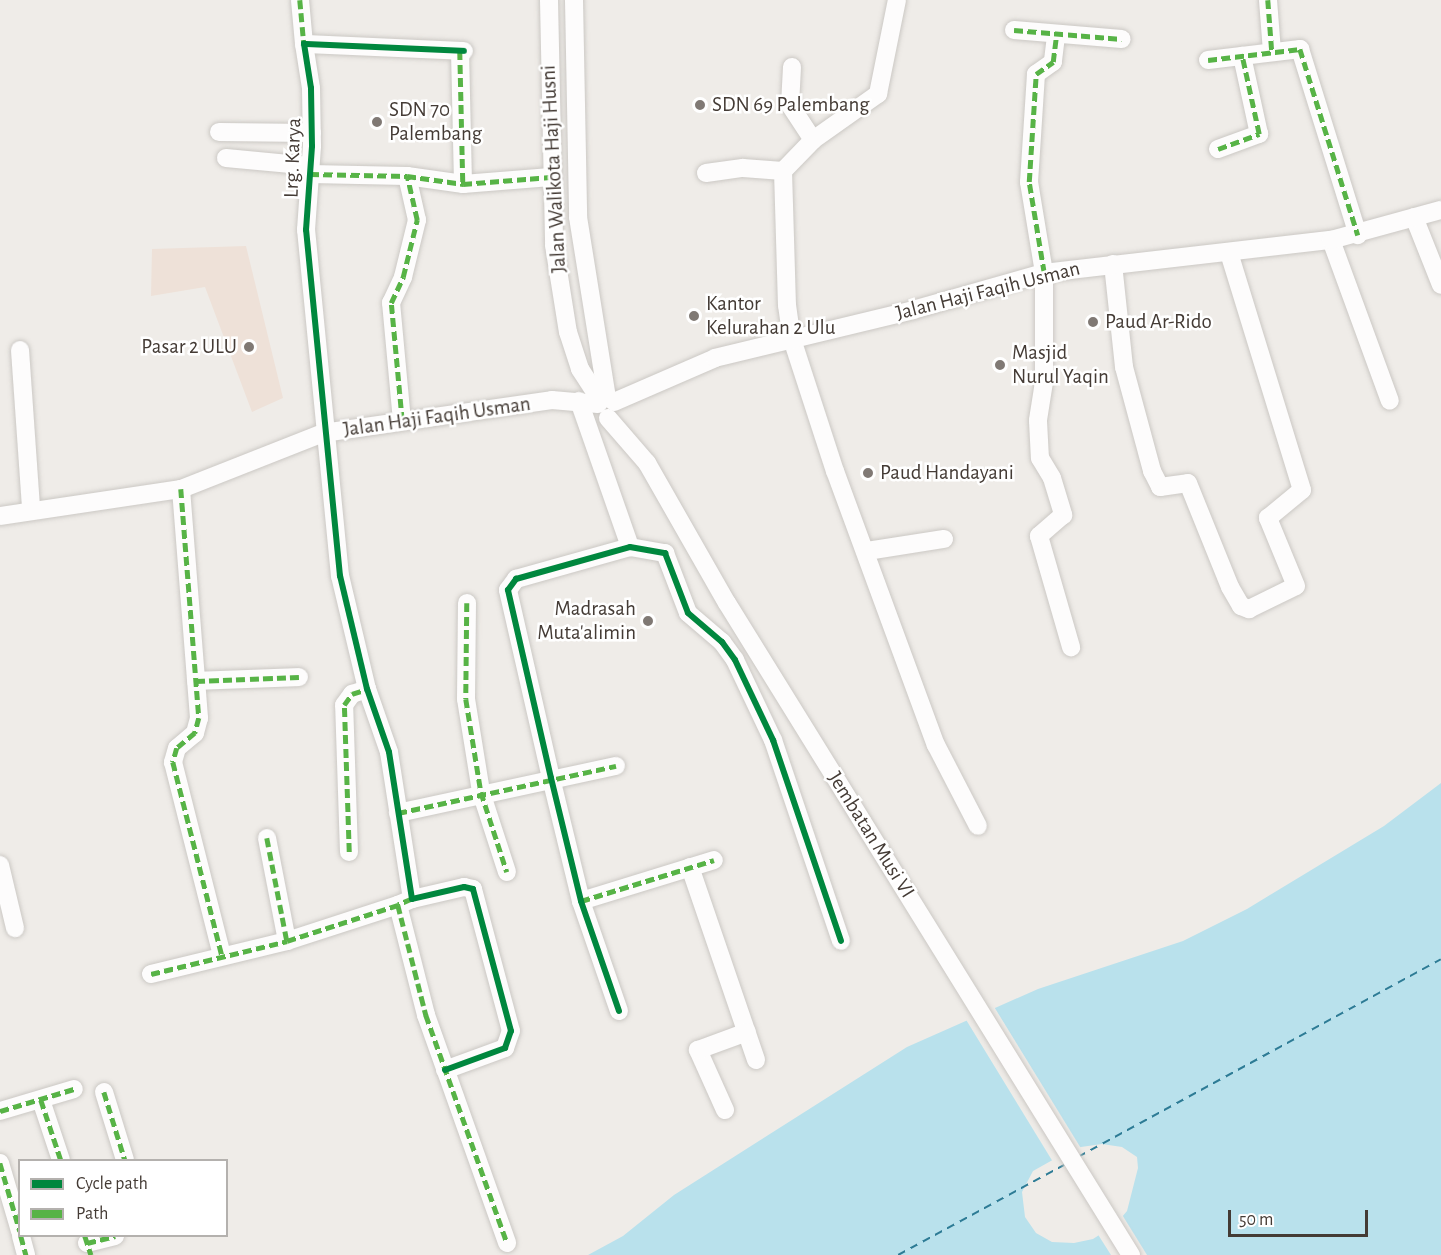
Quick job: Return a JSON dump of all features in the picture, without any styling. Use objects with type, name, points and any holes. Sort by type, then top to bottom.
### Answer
[{"type":"street","name":"Lrg. Karya","points":[[300,0],[311,88],[312,133],[306,230],[323,433],[340,576],[367,689],[390,752],[398,813],[405,902],[445,1070],[507,1243]]},
{"type":"street","name":"Jalan Walikota Haji Husni","points":[[549,0],[554,245],[568,332],[580,369],[606,405]]},
{"type":"street","name":"Jalan Walikota Haji Husni","points":[[574,0],[578,217],[606,405]]},
{"type":"street","points":[[897,0],[878,94],[813,140],[783,171],[787,305],[792,339],[835,471],[867,551],[936,745],[978,826]]},
{"type":"street","points":[[1268,0],[1272,52]]},
{"type":"street","points":[[1014,30],[1056,36],[1122,39]]},
{"type":"street","points":[[1056,36],[1053,62],[1036,74],[1029,182],[1044,273],[1044,382],[1038,422],[1040,458],[1052,478],[1063,515],[1039,536],[1071,647]]},
{"type":"street","points":[[304,44],[462,51],[463,184]]},
{"type":"street","points":[[1208,60],[1295,48],[1302,51],[1366,232]]},
{"type":"street","points":[[1218,149],[1259,134],[1242,56]]},
{"type":"street","points":[[792,68],[790,105],[813,140]]},
{"type":"street","points":[[219,132],[312,133]]},
{"type":"street","points":[[226,158],[310,170],[408,176],[463,184],[551,177]]},
{"type":"street","points":[[706,173],[743,168],[783,171]]},
{"type":"street","points":[[402,421],[391,303],[403,277],[417,220],[408,176]]},
{"type":"street","name":"Jalan Haji Faqih Usman","points":[[0,516],[67,503],[118,500],[181,489],[323,433],[460,411],[565,399],[606,405],[715,358],[1044,273],[1331,240],[1441,210]]},
{"type":"street","points":[[1413,217],[1441,285]]},
{"type":"street","points":[[1331,240],[1390,401]]},
{"type":"street","points":[[1113,264],[1124,367],[1152,471],[1160,487],[1188,483],[1230,587],[1241,606],[1249,609],[1296,586],[1268,518],[1302,489],[1229,252]]},
{"type":"street","points":[[20,350],[31,509]]},
{"type":"street","points":[[579,401],[630,547]]},
{"type":"street","name":"Jembatan Musi VI","points":[[606,405],[647,463],[727,603],[1131,1255]]},
{"type":"street","points":[[181,489],[198,726],[177,748],[173,762],[222,956]]},
{"type":"street","points":[[867,551],[944,539]]},
{"type":"street","points":[[619,1011],[581,901],[551,778],[509,585],[516,579],[630,547],[665,553],[688,613],[722,642],[735,660],[774,740],[841,941]]},
{"type":"street","points":[[467,603],[466,699],[481,792],[507,872]]},
{"type":"street","points":[[196,681],[299,677]]},
{"type":"street","points":[[349,852],[344,705],[352,694],[367,689]]},
{"type":"street","points":[[398,813],[481,792],[616,766]]},
{"type":"street","points":[[267,838],[287,941]]},
{"type":"street","points":[[581,901],[714,860]]},
{"type":"street","points":[[0,865],[15,928]]},
{"type":"street","points":[[690,867],[756,1060]]},
{"type":"street","points":[[151,974],[287,941],[405,902],[464,887],[473,889],[510,1023],[510,1040],[505,1048],[445,1070]]},
{"type":"street","points":[[725,1110],[698,1050],[747,1032]]},
{"type":"street","points":[[0,1111],[74,1089]]},
{"type":"street","points":[[104,1092],[124,1159]]},
{"type":"street","points":[[41,1100],[60,1159]]},
{"type":"street","points":[[0,1163],[18,1226]]},
{"type":"street","points":[[21,1237],[26,1255]]},
{"type":"street","points":[[87,1245],[112,1237]]},
{"type":"shaded area","name":"Pasar 2 ULU","points":[[246,246],[283,398],[252,412],[205,287],[151,296],[152,249]]},
{"type":"water","points":[[1441,783],[1441,1255],[588,1255],[623,1236],[674,1195],[907,1047],[1038,989],[1183,941],[1247,909],[1384,826]],"holes":[[[1102,1144],[1122,1147],[1137,1157],[1138,1168],[1127,1211],[1116,1224],[1093,1239],[1074,1243],[1052,1242],[1036,1233],[1025,1217],[1022,1192],[1033,1171],[1074,1148]]]},
{"type":"pier","points":[[993,1005],[1082,1150],[1053,1162],[965,1018]]},
{"type":"pier","points":[[1121,1213],[1147,1255],[1111,1255],[1097,1233]]},
{"type":"ferry route","points":[[1078,1157],[1441,959]]},
{"type":"ferry route","points":[[898,1255],[1064,1165]]},
{"type":"marked path","points":[[300,0],[304,44]]},
{"type":"marked path","points":[[1268,0],[1272,52]]},
{"type":"marked path","points":[[1014,30],[1122,39]]},
{"type":"marked path","points":[[1044,273],[1029,182],[1036,74],[1053,62],[1056,36]]},
{"type":"marked path","points":[[1208,60],[1300,49],[1358,235]]},
{"type":"marked path","points":[[460,51],[463,184]]},
{"type":"marked path","points":[[1218,149],[1259,134],[1242,56]]},
{"type":"marked path","points":[[310,174],[407,176],[463,184],[551,177]]},
{"type":"marked path","points":[[402,421],[391,303],[403,277],[417,220],[407,176]]},
{"type":"marked path","points":[[181,489],[199,718],[195,733],[177,748],[173,762],[222,956]]},
{"type":"marked path","points":[[467,603],[466,699],[481,792],[507,872]]},
{"type":"marked path","points":[[196,681],[299,677]]},
{"type":"marked path","points":[[349,852],[344,705],[352,694],[367,689]]},
{"type":"marked path","points":[[398,813],[616,766]]},
{"type":"marked path","points":[[267,838],[287,941]]},
{"type":"marked path","points":[[581,901],[714,860]]},
{"type":"marked path","points":[[412,899],[398,905],[426,1015],[507,1243]]},
{"type":"marked path","points":[[151,974],[287,941],[398,905]]},
{"type":"marked path","points":[[0,1111],[74,1089]]},
{"type":"marked path","points":[[104,1092],[125,1159]]},
{"type":"marked path","points":[[41,1100],[61,1159]]},
{"type":"marked path","points":[[0,1163],[18,1224]]},
{"type":"marked path","points":[[21,1237],[26,1255]]},
{"type":"marked path","points":[[85,1237],[91,1255]]},
{"type":"marked path","points":[[87,1243],[111,1237]]},
{"type":"cycle path","points":[[445,1070],[505,1048],[511,1031],[473,889],[464,887],[412,899],[389,752],[367,689],[340,576],[306,230],[312,146],[311,88],[304,44],[464,51]]},
{"type":"cycle path","points":[[619,1011],[581,901],[551,778],[508,590],[516,579],[630,547],[665,553],[688,613],[722,642],[735,660],[773,740],[841,941]]},
{"type":"place","name":"SDN 69 Palembang","points":[[700,105]]},
{"type":"place","name":"SDN 70 Palembang","points":[[377,122]]},
{"type":"place","name":"Kantor Kelurahan 2 Ulu","points":[[694,316]]},
{"type":"place","name":"Paud Ar-Rido","points":[[1093,322]]},
{"type":"place","name":"Pasar 2 ULU","points":[[249,347]]},
{"type":"place","name":"Masjid Nurul Yaqin","points":[[1000,365]]},
{"type":"place","name":"Paud Handayani","points":[[868,473]]},
{"type":"place","name":"Madrasah Muta'alimin","points":[[648,621]]}]
